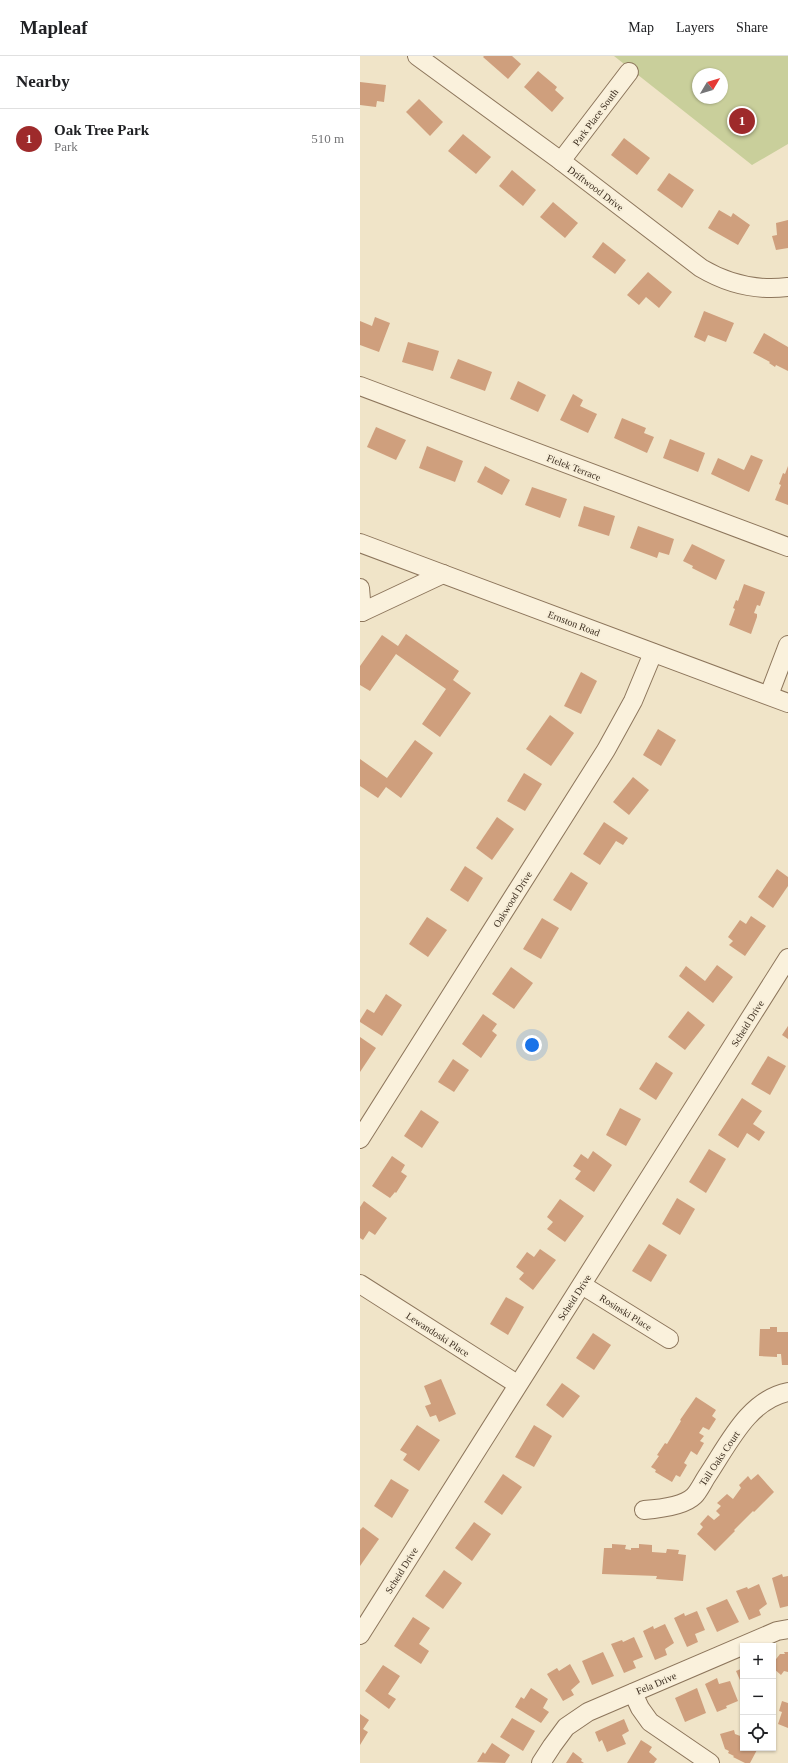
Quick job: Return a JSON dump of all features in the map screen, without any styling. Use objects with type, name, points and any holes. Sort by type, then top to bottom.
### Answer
[{"type":"street","name":"Driftwood Drive","points":[[417,56],[712,274],[746,286],[769,289],[788,287]]},
{"type":"street","name":"Park Place South","points":[[561,161],[629,72]]},
{"type":"street","name":"Fielek Terrace","points":[[360,386],[788,547]]},
{"type":"street","name":"Ernston Road","points":[[360,543],[788,703]]},
{"type":"street","points":[[360,588],[361,614],[443,574]]},
{"type":"street","points":[[769,696],[788,645]]},
{"type":"street","name":"Oakwood Drive","points":[[360,1139],[606,750],[633,701],[653,653]]},
{"type":"street","name":"Scheid Drive","points":[[360,1635],[517,1384],[582,1285],[788,958]]},
{"type":"street","name":"Lewandoski Place","points":[[360,1284],[517,1384]]},
{"type":"street","name":"Rosinski Place","points":[[582,1285],[669,1339]]},
{"type":"street","name":"Tall Oaks Court","points":[[644,1510],[668,1507],[693,1497],[741,1426],[753,1411],[768,1400],[788,1392]]},
{"type":"street","name":"Fela Drive","points":[[542,1763],[566,1727],[588,1712],[777,1631],[788,1628]]},
{"type":"street","points":[[633,1693],[640,1708],[650,1722],[710,1763]]},
{"type":"green space","points":[[614,56],[788,56],[788,144],[752,165]]},
{"type":"building","points":[[512,56],[521,64],[508,79],[483,57]]},
{"type":"building","points":[[538,71],[557,87],[555,90],[564,98],[552,112],[524,87]]},
{"type":"building","points":[[360,82],[386,85],[384,102],[377,101],[376,107],[360,105]]},
{"type":"building","points":[[419,99],[443,122],[430,136],[406,112]]},
{"type":"building","points":[[463,134],[491,157],[476,174],[448,151]]},
{"type":"building","points":[[624,138],[650,158],[637,175],[611,155]]},
{"type":"building","points":[[512,170],[536,190],[523,206],[499,186]]},
{"type":"building","points":[[669,173],[694,190],[682,208],[657,190]]},
{"type":"building","points":[[553,202],[578,223],[565,238],[540,217]]},
{"type":"building","points":[[719,210],[731,217],[733,213],[750,225],[738,245],[708,228]]},
{"type":"building","points":[[788,220],[788,248],[776,250],[772,236],[777,235],[776,223]]},
{"type":"building","points":[[603,242],[626,260],[615,274],[592,257]]},
{"type":"building","points":[[648,272],[672,292],[659,308],[646,297],[639,305],[627,295]]},
{"type":"building","points":[[704,311],[734,323],[726,342],[708,335],[705,342],[694,337]]},
{"type":"building","points":[[375,317],[390,323],[379,352],[360,345],[360,321],[372,326]]},
{"type":"building","points":[[764,333],[788,347],[788,371],[776,365],[775,367],[769,363],[770,362],[753,353]]},
{"type":"building","points":[[408,342],[439,351],[433,371],[402,362]]},
{"type":"building","points":[[458,359],[492,372],[485,391],[450,378]]},
{"type":"building","points":[[518,381],[546,395],[538,412],[510,399]]},
{"type":"building","points":[[573,394],[583,400],[580,406],[597,414],[588,433],[560,420]]},
{"type":"building","points":[[622,418],[646,428],[644,433],[654,437],[647,453],[614,438]]},
{"type":"building","points":[[376,427],[406,440],[396,460],[367,447]]},
{"type":"building","points":[[670,439],[705,453],[698,472],[663,458]]},
{"type":"building","points":[[427,446],[463,461],[455,482],[419,468]]},
{"type":"building","points":[[751,455],[763,460],[749,492],[711,474],[718,458],[744,470]]},
{"type":"building","points":[[485,466],[510,480],[502,495],[477,482]]},
{"type":"building","points":[[788,466],[788,505],[775,500],[781,485],[779,484],[783,473],[785,474]]},
{"type":"building","points":[[532,487],[567,499],[560,518],[525,505]]},
{"type":"building","points":[[584,506],[615,516],[609,536],[578,526]]},
{"type":"building","points":[[638,526],[674,539],[669,555],[659,552],[657,558],[630,548]]},
{"type":"building","points":[[692,544],[725,560],[716,580],[692,568],[693,566],[683,561]]},
{"type":"building","points":[[744,584],[765,592],[760,606],[757,605],[754,613],[757,614],[757,617],[751,634],[729,625],[735,609],[733,608],[736,600],[738,601]]},
{"type":"building","points":[[406,634],[459,671],[453,680],[471,693],[440,737],[422,724],[446,689],[396,654],[370,691],[360,685],[360,666],[382,635],[398,646]]},
{"type":"building","points":[[581,672],[597,681],[581,714],[564,706]]},
{"type":"building","points":[[550,715],[574,733],[551,766],[526,749]]},
{"type":"building","points":[[658,729],[676,740],[661,766],[643,755]]},
{"type":"building","points":[[415,740],[433,753],[401,798],[386,787],[378,798],[360,786],[360,759],[387,778]]},
{"type":"building","points":[[524,773],[542,784],[525,811],[507,801]]},
{"type":"building","points":[[633,777],[649,790],[629,815],[613,802]]},
{"type":"building","points":[[497,817],[514,829],[492,860],[476,848]]},
{"type":"building","points":[[604,822],[628,838],[623,845],[616,841],[600,865],[583,854]]},
{"type":"building","points":[[465,866],[483,878],[468,902],[450,890]]},
{"type":"building","points":[[777,869],[788,877],[788,886],[773,908],[758,897]]},
{"type":"building","points":[[571,872],[588,883],[571,911],[553,900]]},
{"type":"building","points":[[751,916],[766,926],[745,956],[729,945],[733,941],[728,937],[740,920],[746,924]]},
{"type":"building","points":[[427,917],[447,930],[428,957],[409,944]]},
{"type":"building","points":[[542,918],[559,928],[541,959],[523,949]]},
{"type":"building","points":[[717,965],[733,977],[713,1003],[679,976],[686,966],[705,981]]},
{"type":"building","points":[[511,967],[533,983],[514,1009],[492,994]]},
{"type":"building","points":[[386,994],[402,1005],[382,1036],[360,1022],[360,1020],[367,1009],[374,1013]]},
{"type":"building","points":[[688,1011],[705,1025],[685,1050],[668,1037]]},
{"type":"building","points":[[483,1014],[497,1024],[492,1031],[497,1035],[481,1058],[462,1044]]},
{"type":"building","points":[[788,1026],[788,1039],[782,1035]]},
{"type":"building","points":[[360,1037],[376,1048],[360,1072]]},
{"type":"building","points":[[768,1056],[786,1066],[770,1095],[751,1084]]},
{"type":"building","points":[[453,1059],[469,1070],[454,1092],[438,1082]]},
{"type":"building","points":[[656,1062],[673,1073],[656,1100],[639,1089]]},
{"type":"building","points":[[742,1098],[762,1111],[753,1124],[765,1132],[759,1141],[747,1133],[738,1148],[718,1135]]},
{"type":"building","points":[[620,1108],[641,1119],[626,1146],[606,1135]]},
{"type":"building","points":[[421,1110],[439,1122],[422,1148],[404,1136]]},
{"type":"building","points":[[709,1149],[726,1159],[706,1193],[689,1182]]},
{"type":"building","points":[[593,1151],[612,1165],[594,1192],[575,1179],[581,1171],[573,1166],[581,1154],[588,1159]]},
{"type":"building","points":[[392,1156],[405,1165],[401,1172],[407,1176],[396,1193],[395,1192],[390,1198],[372,1186]]},
{"type":"building","points":[[677,1198],[695,1209],[680,1235],[662,1224]]},
{"type":"building","points":[[560,1199],[584,1216],[565,1242],[547,1229],[553,1222],[547,1217]]},
{"type":"building","points":[[364,1201],[387,1218],[375,1235],[369,1231],[363,1240],[360,1238],[360,1207]]},
{"type":"building","points":[[649,1244],[667,1255],[651,1282],[632,1271]]},
{"type":"building","points":[[540,1249],[556,1260],[533,1290],[519,1279],[524,1273],[516,1267],[527,1252],[534,1257]]},
{"type":"building","points":[[506,1297],[524,1307],[508,1335],[490,1324]]},
{"type":"building","points":[[770,1327],[777,1327],[777,1332],[788,1332],[788,1365],[782,1365],[781,1354],[777,1354],[777,1357],[759,1356],[760,1329],[770,1329]]},
{"type":"building","points":[[593,1333],[611,1345],[594,1370],[576,1358]]},
{"type":"building","points":[[441,1379],[456,1414],[439,1422],[436,1415],[430,1417],[425,1406],[431,1404],[424,1386]]},
{"type":"building","points":[[562,1383],[580,1396],[563,1418],[546,1405]]},
{"type":"building","points":[[696,1397],[716,1410],[712,1416],[716,1419],[709,1430],[703,1427],[699,1433],[704,1436],[700,1441],[704,1443],[697,1455],[691,1451],[684,1463],[687,1465],[680,1477],[676,1475],[672,1482],[655,1472],[656,1470],[651,1467],[659,1456],[657,1455],[665,1443],[667,1444],[681,1421],[680,1420]]},
{"type":"building","points":[[417,1425],[440,1440],[419,1471],[403,1460],[407,1454],[400,1450]]},
{"type":"building","points":[[534,1425],[552,1436],[534,1467],[515,1457]]},
{"type":"building","points":[[503,1474],[522,1487],[502,1515],[484,1502]]},
{"type":"building","points":[[758,1474],[774,1492],[734,1530],[735,1531],[715,1551],[697,1534],[703,1527],[700,1524],[708,1515],[714,1520],[720,1515],[716,1511],[721,1506],[717,1503],[727,1494],[733,1499],[741,1488],[739,1485],[748,1476],[751,1480]]},
{"type":"building","points":[[391,1479],[409,1490],[392,1518],[374,1506]]},
{"type":"building","points":[[474,1522],[491,1534],[472,1561],[455,1548]]},
{"type":"building","points":[[363,1527],[379,1539],[360,1566],[360,1530]]},
{"type":"building","points":[[612,1544],[626,1545],[625,1549],[631,1550],[631,1548],[639,1548],[639,1544],[652,1545],[652,1552],[666,1553],[667,1549],[679,1550],[678,1554],[686,1555],[683,1581],[656,1579],[657,1576],[602,1574],[604,1548],[612,1548]]},
{"type":"building","points":[[444,1570],[462,1583],[443,1609],[425,1596]]},
{"type":"building","points":[[782,1574],[783,1577],[788,1576],[788,1606],[780,1608],[772,1578]]},
{"type":"building","points":[[759,1584],[767,1604],[759,1610],[761,1615],[749,1620],[736,1591],[747,1587],[748,1589]]},
{"type":"building","points":[[727,1599],[739,1622],[717,1632],[706,1608]]},
{"type":"building","points":[[697,1611],[705,1630],[695,1634],[698,1642],[687,1647],[674,1618],[684,1613],[685,1616]]},
{"type":"building","points":[[413,1617],[430,1628],[419,1644],[429,1651],[421,1664],[394,1646]]},
{"type":"building","points":[[665,1624],[674,1643],[665,1649],[667,1655],[655,1660],[643,1631],[653,1626],[654,1629]]},
{"type":"building","points":[[634,1637],[643,1657],[633,1661],[636,1668],[624,1673],[611,1644],[622,1640],[623,1642]]},
{"type":"building","points":[[603,1652],[614,1676],[592,1685],[582,1661]]},
{"type":"building","points":[[784,1652],[788,1652],[788,1672],[784,1671],[781,1675],[776,1671],[776,1659],[780,1654],[785,1654]]},
{"type":"building","points":[[570,1664],[580,1682],[571,1690],[574,1695],[563,1701],[547,1674],[557,1668],[559,1671]]},
{"type":"building","points":[[383,1665],[400,1676],[388,1694],[396,1699],[389,1709],[365,1691]]},
{"type":"building","points":[[740,1669],[740,1680],[736,1671]]},
{"type":"building","points":[[717,1678],[719,1684],[730,1681],[738,1701],[717,1712],[705,1684]]},
{"type":"building","points":[[531,1688],[548,1699],[543,1708],[549,1712],[541,1723],[515,1707],[521,1697],[524,1699]]},
{"type":"building","points":[[697,1688],[706,1713],[685,1722],[675,1698]]},
{"type":"building","points":[[782,1701],[788,1703],[788,1728],[778,1724],[782,1712],[779,1711]]},
{"type":"building","points":[[360,1714],[369,1720],[363,1729],[368,1732],[360,1745]]},
{"type":"building","points":[[512,1718],[535,1731],[523,1751],[500,1737]]},
{"type":"building","points":[[624,1719],[629,1731],[622,1735],[626,1744],[607,1752],[602,1740],[599,1742],[595,1732]]},
{"type":"building","points":[[734,1730],[735,1734],[740,1736],[740,1751],[756,1751],[750,1763],[745,1763],[728,1753],[729,1751],[725,1749],[720,1734]]},
{"type":"building","points":[[641,1740],[652,1747],[649,1752],[657,1759],[654,1763],[627,1763]]},
{"type":"building","points":[[492,1743],[510,1755],[505,1763],[477,1762],[483,1752],[485,1754]]},
{"type":"building","points":[[573,1752],[582,1759],[581,1761],[584,1763],[566,1763]]},
{"type":"place","name":"Oak Tree Park","points":[[742,121]]}]
